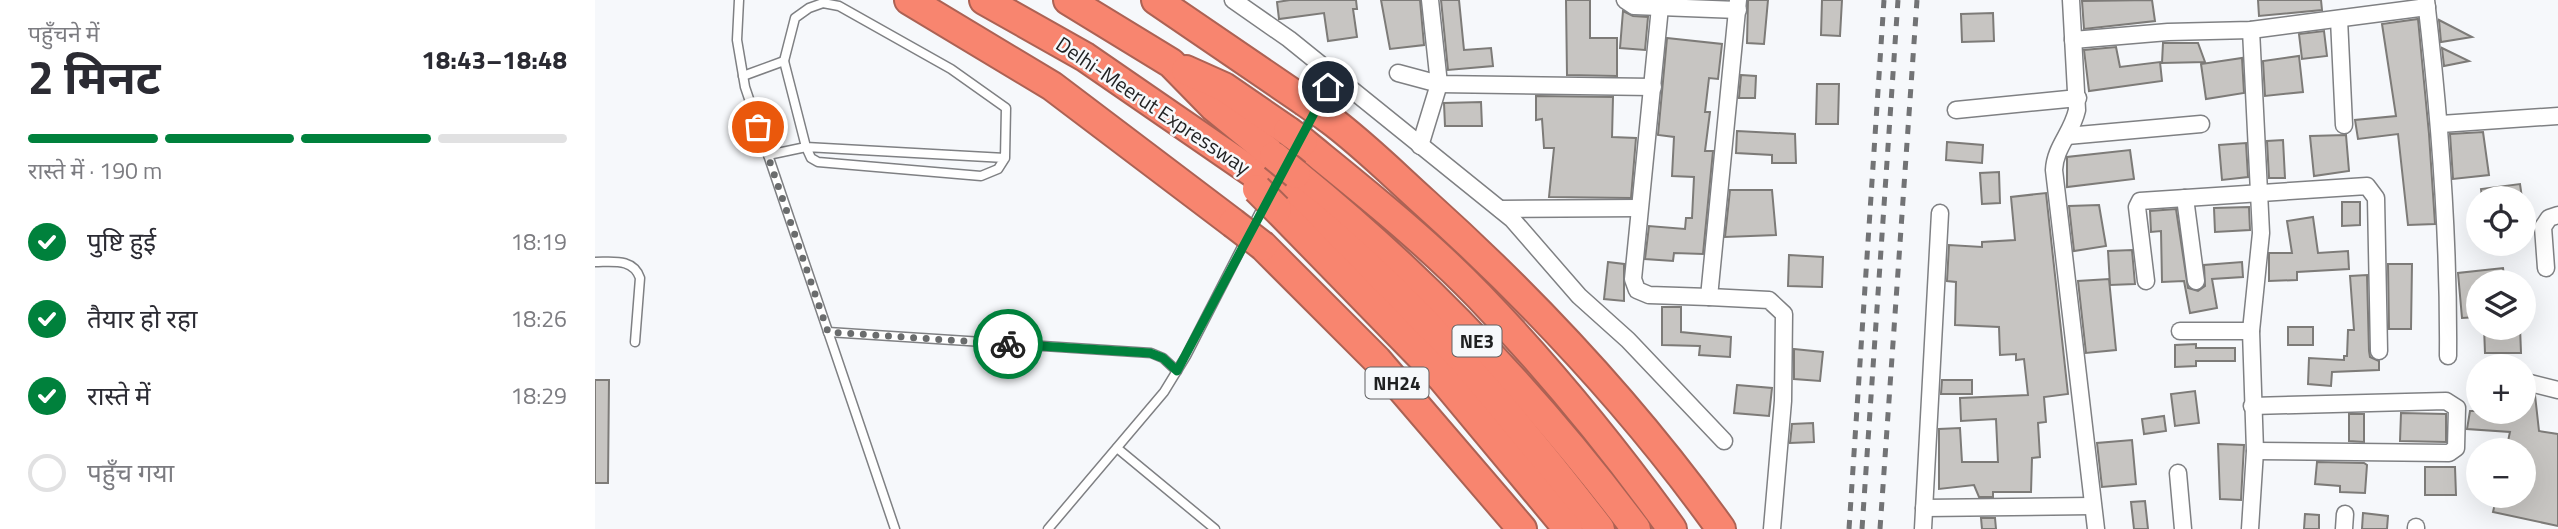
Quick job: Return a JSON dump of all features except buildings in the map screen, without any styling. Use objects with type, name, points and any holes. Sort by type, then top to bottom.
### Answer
[{"type":"highway","name":"NH24","points":[[909,0],[1052,86],[1263,246],[1377,360],[1522,529]]},
{"type":"highway","name":"Delhi-Meerut Expressway","points":[[984,0],[1085,57],[1214,147],[1276,184],[1362,228],[1504,369],[1577,451],[1636,529]]},
{"type":"highway","name":"Delhi-Meerut Expressway","points":[[1069,0],[1171,62],[1214,107],[1276,184],[1367,266],[1457,357],[1548,462],[1600,529]]},
{"type":"highway","points":[[1156,0],[1328,118],[1454,229],[1570,343],[1658,444],[1721,529]]},
{"type":"highway","points":[[1171,62],[1224,87],[1296,137],[1380,205],[1477,295],[1560,384],[1672,529]]},
{"type":"highway","points":[[1276,184],[1569,529]]},
{"type":"street","points":[[1233,0],[1335,76],[1528,234],[1579,296],[1628,340],[1724,441]]},
{"type":"street","points":[[1420,146],[1439,84],[1430,0]]},
{"type":"street","points":[[1625,0],[1634,6],[1738,5],[1709,297]]},
{"type":"street","points":[[2071,0],[2078,98],[2074,121],[2058,149],[2054,170],[2096,529]]},
{"type":"street","points":[[2073,40],[2168,32],[2251,30],[2427,4],[2441,124],[2449,257],[2448,356]]},
{"type":"street","points":[[1660,7],[1633,279],[1637,290],[1649,295],[1769,300],[1784,314],[1783,401],[1772,529]]},
{"type":"street","points":[[2339,19],[2344,125]]},
{"type":"street","points":[[2250,529],[2255,451],[2251,331],[2260,233],[2251,30]]},
{"type":"street","points":[[1398,73],[1439,84],[1653,87]]},
{"type":"street","points":[[1955,110],[2078,98]]},
{"type":"street","points":[[2441,124],[2558,116]]},
{"type":"street","points":[[2067,136],[2201,124]]},
{"type":"street","points":[[2146,281],[2139,204],[2145,199],[2260,195],[2362,186],[2374,192],[2379,351]]},
{"type":"street","points":[[2185,198],[2196,281]]},
{"type":"street","points":[[1500,209],[1639,208]]},
{"type":"street","points":[[1923,529],[1940,213]]},
{"type":"street","points":[[2546,268],[2543,227],[2549,218],[2558,215]]},
{"type":"street","points":[[2180,331],[2251,331]]},
{"type":"street","points":[[2536,384],[2558,390]]},
{"type":"street","points":[[2252,406],[2446,401],[2457,408],[2456,448],[2449,453],[2255,451]]},
{"type":"street","points":[[2178,473],[2183,529]]},
{"type":"street","points":[[1924,508],[2092,506]]},
{"type":"lane","points":[[739,0],[737,40],[743,76],[895,529]]},
{"type":"lane","points":[[823,3],[839,6],[951,69],[1006,108],[1005,158],[998,169],[981,176],[818,162],[811,158],[806,147],[784,61],[795,19],[809,8],[823,3]]},
{"type":"lane","points":[[743,76],[784,61]]},
{"type":"lane","points":[[1048,529],[1164,392],[1335,76]]},
{"type":"lane","points":[[768,155],[806,147],[1005,158]]},
{"type":"lane","points":[[595,262],[626,262],[637,269],[640,278],[635,342]]},
{"type":"lane","points":[[828,332],[1150,353],[1163,358],[1177,371]]},
{"type":"lane","points":[[1117,448],[1215,529]]},
{"type":"railway","points":[[1849,529],[1884,0]]},
{"type":"railway","points":[[1862,529],[1898,0]]},
{"type":"railway","points":[[1880,529],[1917,0]]},
{"type":"way so far","points":[[758,127],[791,217],[828,332],[1008,344]]},
{"type":"route","points":[[1008,344],[1150,353],[1163,358],[1177,371],[1187,356],[1226,274],[1328,87]]}]
